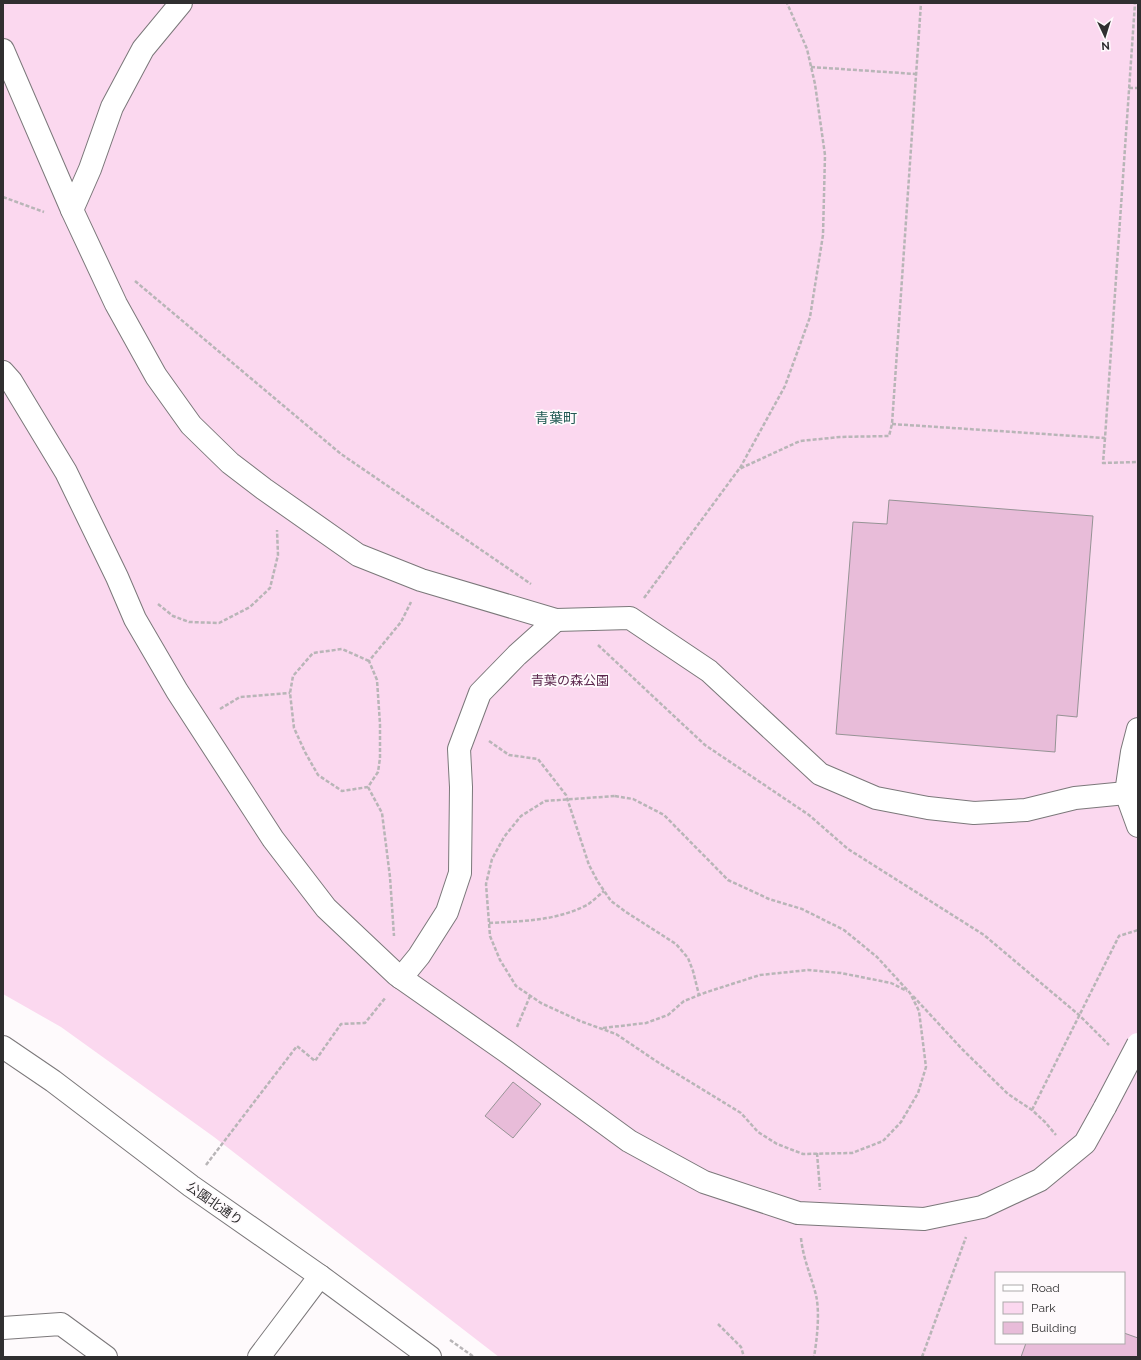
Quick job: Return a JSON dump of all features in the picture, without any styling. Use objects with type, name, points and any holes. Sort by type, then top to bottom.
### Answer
[{"type":"street","points":[[72,210],[90,169],[112,107],[143,49],[181,3]]},
{"type":"street","points":[[3,50],[72,210],[116,304],[156,376],[191,425],[230,463],[358,555],[421,580],[556,620],[630,618],[709,671],[820,774],[876,798],[928,808],[974,812],[1026,810],[1074,798],[1126,793]]},
{"type":"street","points":[[3,372],[11,381],[66,472],[117,577],[135,619],[177,691],[273,839],[326,908],[399,976],[628,1141],[704,1182],[798,1213],[924,1218],[982,1207],[1040,1180],[1085,1143],[1138,1044]]},
{"type":"street","points":[[399,976],[419,956],[447,912],[460,873],[461,787],[459,750],[480,693],[517,655],[556,620]]},
{"type":"street","points":[[1138,729],[1132,752],[1126,793],[1138,826]]},
{"type":"street","name":"公園北通り","points":[[3,1047],[53,1081],[191,1186],[320,1276],[430,1357]]},
{"type":"street","points":[[260,1357],[320,1276]]},
{"type":"street","points":[[3,1328],[61,1324],[106,1357]]},
{"type":"path","points":[[630,618],[740,469],[785,386],[810,317],[823,235],[825,155],[815,84],[807,49],[787,3]]},
{"type":"path","points":[[740,469],[800,441],[840,437],[889,436],[892,424],[921,3]]},
{"type":"path","points":[[1135,3],[1104,463],[1138,462]]},
{"type":"path","points":[[811,67],[916,74]]},
{"type":"path","points":[[1129,88],[1138,88]]},
{"type":"path","points":[[892,424],[1105,438]]},
{"type":"path","points":[[156,604],[173,616],[189,622],[219,623],[250,607],[270,588],[278,555],[277,527]]},
{"type":"path","points":[[369,660],[401,622],[421,580]]},
{"type":"path","points":[[342,649],[369,660],[377,680],[380,724],[380,758],[378,772],[368,787],[342,791],[318,775],[304,752],[294,728],[290,694],[293,676],[314,653],[342,649]]},
{"type":"path","points":[[201,728],[209,715],[240,697],[290,694]]},
{"type":"path","points":[[468,725],[508,755],[538,759],[566,794],[589,864],[604,891],[611,901],[676,944],[688,958],[699,995]]},
{"type":"path","points":[[191,1186],[297,1046],[315,1061],[341,1024],[365,1023],[399,976],[390,877],[382,812],[368,787]]},
{"type":"path","points":[[600,1028],[646,1023],[668,1015],[684,1002],[699,995],[760,975],[808,970],[841,973],[891,983],[910,993],[919,1011],[926,1067],[918,1093],[901,1122],[883,1141],[852,1153],[803,1154],[777,1144],[758,1132],[740,1113],[656,1061],[616,1034],[580,1021],[530,996],[516,986],[500,960],[490,936],[486,884],[492,859],[504,837],[521,816],[545,801],[615,796],[633,799],[664,815],[728,880],[769,899],[802,909],[844,930],[877,957],[962,1048],[1008,1094],[1032,1110],[1045,1122],[1071,1154]]},
{"type":"path","points":[[489,923],[544,920],[570,912],[588,904],[604,891]]},
{"type":"path","points":[[1032,1110],[1119,936],[1138,930]]},
{"type":"path","points":[[506,1052],[530,996]]},
{"type":"path","points":[[1079,1015],[1110,1047]]},
{"type":"path","points":[[817,1154],[821,1214]]},
{"type":"path","points":[[922,1357],[967,1234],[968,1209]]},
{"type":"path","points":[[798,1213],[802,1248],[816,1297],[818,1334],[814,1357]]},
{"type":"path","points":[[718,1324],[741,1348],[744,1357]]},
{"type":"green space","name":"青葉の森公園","points":[[3,3],[1138,3],[1138,1357],[499,1357],[214,1137],[61,1027],[3,994]]},
{"type":"building","points":[[889,500],[1093,516],[1077,717],[1057,715],[1055,752],[836,734],[853,522],[887,524]]},
{"type":"building","points":[[513,1082],[541,1104],[513,1138],[485,1116]]},
{"type":"building","points":[[1125,1333],[1138,1338],[1138,1357],[1021,1357],[1026,1344],[1125,1344]]},
{"type":"district","name":"青葉町","points":[[556,418]]}]
